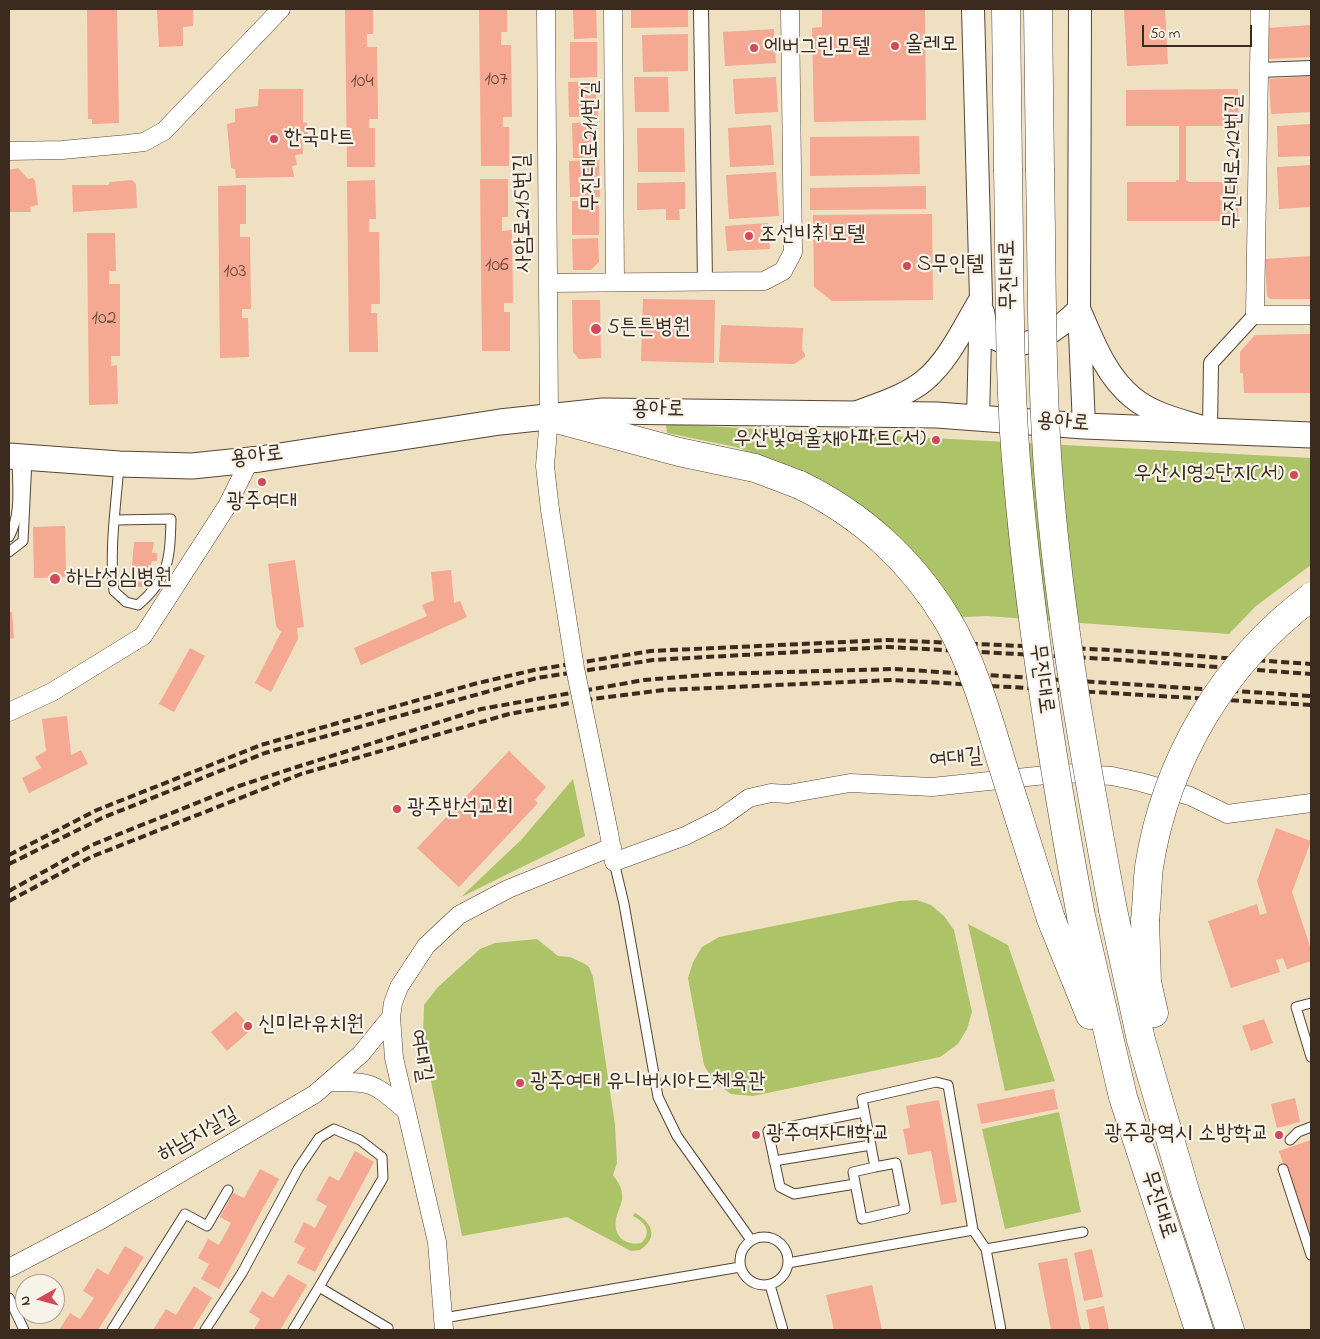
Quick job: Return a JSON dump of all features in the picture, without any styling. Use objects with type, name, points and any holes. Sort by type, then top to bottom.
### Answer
[{"type":"highway","name":"무진대로","points":[[1006,9],[1012,381],[1017,481],[1052,762],[1081,916],[1123,1097],[1199,1330]]},
{"type":"highway","name":"무진대로","points":[[1038,9],[1048,470],[1066,630],[1084,753],[1113,910],[1141,1040],[1186,1194],[1230,1330]]},
{"type":"highway","points":[[549,417],[679,452],[755,468],[800,485],[845,510],[889,547],[914,573],[949,622],[978,689],[1051,919],[1123,1097]]},
{"type":"highway","points":[[1186,1194],[1164,1062],[1147,982],[1145,920],[1149,868],[1160,817],[1192,735],[1210,704],[1248,653],[1311,597]]},
{"type":"main road","name":"용아로","points":[[17,457],[118,464],[192,466],[250,460],[500,422],[603,410],[936,415],[1084,426],[1311,435]]},
{"type":"street","points":[[9,151],[62,150],[144,142],[164,131],[281,9]]},
{"type":"street","name":"사암로215번길","points":[[546,9],[549,417],[545,466],[550,510],[574,660],[612,847]]},
{"type":"street","name":"무진대로211번길","points":[[613,9],[615,282]]},
{"type":"street","points":[[701,9],[705,282]]},
{"type":"street","points":[[549,283],[764,281],[783,271],[793,252],[790,9]]},
{"type":"street","name":"무진대로","points":[[973,9],[981,299],[978,418]]},
{"type":"street","points":[[1080,9],[1079,309],[1084,426]]},
{"type":"street","name":"무진대로212번길","points":[[1255,315],[1260,9]]},
{"type":"street","points":[[1259,70],[1311,68]]},
{"type":"street","points":[[981,299],[988,334],[1006,343],[1025,343],[1053,332],[1079,309]]},
{"type":"street","points":[[852,414],[899,395],[925,380],[942,361],[981,299]]},
{"type":"street","points":[[1079,309],[1102,360],[1132,398],[1162,414],[1210,430],[1211,363],[1255,315],[1311,314]]},
{"type":"street","points":[[9,712],[52,692],[143,636],[227,506],[250,460]]},
{"type":"street","name":"여대길","points":[[444,1324],[437,1242],[394,1058],[390,1017],[396,995],[411,968],[435,936],[459,915],[508,889],[612,847],[685,836],[721,818],[749,798],[771,793],[788,794],[850,783],[932,787],[1065,773],[1112,776],[1140,782],[1190,796],[1227,814],[1311,803]]},
{"type":"street","name":"하남지실길","points":[[9,1268],[99,1220],[316,1094],[360,1054],[390,1017]]},
{"type":"street","points":[[330,1082],[363,1081],[373,1084],[406,1110]]},
{"type":"lane","points":[[9,537],[13,528],[16,511],[17,457]]},
{"type":"lane","points":[[9,552],[23,541],[17,457]]},
{"type":"lane","points":[[115,520],[171,519],[167,567],[158,586],[138,605],[126,602],[114,591],[112,576],[115,520],[118,464]]},
{"type":"lane","points":[[612,847],[658,1097],[677,1136],[751,1240]]},
{"type":"lane","points":[[1311,1003],[1296,1007],[1311,1057]]},
{"type":"lane","points":[[875,1167],[862,1099],[936,1082],[948,1085],[973,1230],[986,1248],[1001,1330]]},
{"type":"lane","points":[[855,1184],[794,1194],[780,1187],[768,1131],[864,1112]]},
{"type":"lane","points":[[1290,1140],[1298,1132],[1311,1127]]},
{"type":"lane","points":[[205,1330],[242,1273],[298,1169],[319,1138],[334,1129],[360,1140],[382,1157],[383,1178],[293,1330]]},
{"type":"lane","points":[[774,1160],[871,1145]]},
{"type":"lane","points":[[896,1163],[905,1209],[862,1219],[853,1172],[875,1167],[896,1163]]},
{"type":"lane","points":[[1283,1169],[1311,1255]]},
{"type":"lane","points":[[112,1330],[185,1214],[207,1226],[228,1190]]},
{"type":"lane","points":[[788,1263],[973,1230]]},
{"type":"lane","points":[[986,1248],[1083,1232]]},
{"type":"lane","points":[[758,1237],[773,1238],[784,1248],[788,1263],[783,1277],[770,1285],[755,1284],[743,1274],[740,1267],[741,1252],[751,1240],[758,1237]]},
{"type":"lane","points":[[444,1324],[740,1267]]},
{"type":"lane","points":[[770,1285],[783,1330]]},
{"type":"lane","points":[[319,1287],[388,1328],[387,1330]]},
{"type":"lane","points":[[9,1298],[24,1330]]},
{"type":"green space","points":[[666,424],[1311,458],[1311,565],[1256,606],[1229,634],[987,616],[944,618],[921,585],[778,464],[736,447],[667,433]]},
{"type":"green space","points":[[573,779],[585,836],[461,897],[522,839]]},
{"type":"green space","points":[[917,900],[931,905],[944,916],[954,930],[972,1012],[967,1029],[958,1044],[940,1057],[753,1096],[731,1094],[714,1082],[704,1065],[688,978],[693,962],[702,947],[719,937],[899,901]]},
{"type":"green space","points":[[968,924],[1008,945],[1055,1081],[1005,1091]]},
{"type":"green space","name":"광주여대 유니버시아드체육관","points":[[537,939],[558,956],[570,957],[585,964],[589,967],[593,977],[615,1125],[617,1163],[613,1175],[622,1193],[622,1200],[616,1219],[616,1230],[618,1235],[625,1241],[635,1244],[641,1243],[645,1239],[647,1231],[644,1224],[633,1216],[635,1213],[641,1217],[649,1225],[651,1235],[650,1240],[640,1250],[631,1251],[567,1217],[462,1236],[423,1041],[424,1005],[438,987],[480,949],[495,943]]},
{"type":"green space","points":[[1059,1112],[1081,1212],[1005,1229],[982,1129]]},
{"type":"building","points":[[87,9],[117,9],[119,123],[92,124],[92,119],[88,119]]},
{"type":"building","points":[[157,9],[193,9],[193,26],[183,27],[183,46],[159,47]]},
{"type":"building","points":[[345,9],[373,9],[373,34],[367,34],[367,47],[377,47],[378,119],[369,119],[369,128],[375,128],[375,167],[347,167]]},
{"type":"building","points":[[479,9],[507,9],[507,32],[501,32],[501,45],[511,45],[512,117],[503,117],[503,127],[509,127],[509,166],[481,166]]},
{"type":"building","points":[[573,9],[596,9],[597,38],[574,39]]},
{"type":"building","points":[[631,9],[688,9],[688,27],[631,28]]},
{"type":"building","points":[[925,9],[926,120],[814,122],[812,28],[822,27],[822,10]]},
{"type":"building","points":[[1124,9],[1165,9],[1168,64],[1127,66]]},
{"type":"building","points":[[1311,25],[1311,57],[1269,59],[1268,28]]},
{"type":"building","points":[[774,29],[776,63],[725,66],[723,32]]},
{"type":"building","points":[[688,34],[688,71],[643,72],[642,35]]},
{"type":"building","points":[[570,42],[597,42],[597,77],[570,78]]},
{"type":"building","points":[[1311,76],[1311,112],[1271,114],[1269,79]]},
{"type":"building","points":[[634,77],[668,77],[669,112],[635,112]]},
{"type":"building","points":[[776,77],[778,112],[735,114],[733,79]]},
{"type":"building","points":[[595,81],[598,116],[569,117],[568,82]]},
{"type":"building","points":[[259,89],[303,89],[303,122],[307,123],[308,134],[302,135],[303,154],[295,155],[297,165],[292,166],[294,177],[236,178],[235,169],[231,168],[227,124],[235,122],[235,109],[258,106]]},
{"type":"building","points":[[1238,89],[1239,126],[1186,126],[1186,180],[1189,182],[1238,182],[1238,221],[1127,221],[1127,182],[1176,182],[1176,180],[1179,180],[1179,126],[1126,126],[1126,90]]},
{"type":"building","points":[[598,122],[598,158],[573,158],[572,123]]},
{"type":"building","points":[[1311,124],[1311,156],[1278,157],[1277,126]]},
{"type":"building","points":[[771,125],[774,165],[730,167],[728,128]]},
{"type":"building","points":[[637,128],[684,128],[685,172],[638,172]]},
{"type":"building","points":[[919,136],[920,174],[810,176],[810,137]]},
{"type":"building","points":[[599,160],[600,197],[570,197],[569,161]]},
{"type":"building","points":[[1311,165],[1311,207],[1279,209],[1277,167]]},
{"type":"building","points":[[18,168],[28,179],[33,178],[35,181],[38,205],[30,207],[31,212],[9,212],[9,170]]},
{"type":"building","points":[[776,172],[779,216],[729,219],[726,175]]},
{"type":"building","points":[[480,179],[508,179],[508,217],[502,217],[502,231],[512,230],[513,303],[504,303],[504,312],[510,312],[510,351],[482,351]]},
{"type":"building","points":[[132,180],[136,184],[137,208],[73,212],[72,185],[108,185],[110,182]]},
{"type":"building","points":[[375,180],[376,219],[369,219],[369,232],[379,232],[380,304],[371,304],[371,313],[377,313],[378,352],[349,352],[347,181]]},
{"type":"building","points":[[685,182],[685,209],[679,209],[680,220],[666,220],[666,209],[637,210],[637,183]]},
{"type":"building","points":[[246,185],[246,224],[240,224],[240,237],[250,237],[251,309],[242,309],[242,318],[248,318],[249,357],[220,358],[218,186]]},
{"type":"building","points":[[926,186],[926,209],[810,210],[810,188]]},
{"type":"building","points":[[572,201],[599,201],[599,235],[572,235]]},
{"type":"building","points":[[932,214],[933,300],[832,301],[814,287],[813,215]]},
{"type":"building","points":[[768,223],[770,249],[727,251],[725,226]]},
{"type":"building","points":[[87,233],[115,233],[116,271],[109,271],[109,284],[120,284],[120,356],[111,356],[111,366],[117,365],[118,404],[89,405]]},
{"type":"building","points":[[598,238],[599,262],[591,270],[573,270],[572,239]]},
{"type":"building","points":[[1311,256],[1311,299],[1270,299],[1267,296],[1265,259]]},
{"type":"building","points":[[643,299],[715,300],[714,363],[641,361]]},
{"type":"building","points":[[572,300],[600,300],[601,358],[579,359],[573,352]]},
{"type":"building","points":[[721,325],[803,328],[802,350],[805,357],[794,364],[719,362]]},
{"type":"building","points":[[1311,334],[1311,393],[1244,393],[1243,373],[1240,373],[1240,352],[1255,335]]},
{"type":"building","points":[[65,526],[66,577],[34,578],[33,527]]},
{"type":"building","points":[[134,542],[154,542],[152,553],[157,553],[157,561],[152,561],[151,565],[148,565],[150,573],[155,573],[154,582],[150,582],[149,587],[130,587]]},
{"type":"building","points":[[295,560],[304,627],[297,628],[298,639],[271,692],[255,683],[281,632],[276,626],[268,564]]},
{"type":"building","points":[[451,570],[454,603],[460,601],[467,617],[361,665],[354,648],[427,616],[422,605],[434,600],[431,572]]},
{"type":"building","points":[[9,612],[12,612],[14,638],[9,639]]},
{"type":"building","points":[[190,648],[205,656],[174,712],[159,704]]},
{"type":"building","points":[[67,716],[71,755],[81,750],[88,764],[29,793],[22,778],[41,768],[35,757],[46,751],[42,719]]},
{"type":"building","points":[[509,751],[546,787],[535,800],[538,803],[459,887],[417,848]]},
{"type":"building","points":[[1276,828],[1311,841],[1292,892],[1311,949],[1311,961],[1287,969],[1283,958],[1276,960],[1280,972],[1231,988],[1208,921],[1257,904],[1260,915],[1267,913],[1257,881]]},
{"type":"building","points":[[236,1011],[252,1029],[227,1051],[211,1032]]},
{"type":"building","points":[[1264,1019],[1273,1043],[1251,1051],[1242,1026]]},
{"type":"building","points":[[1054,1089],[1058,1109],[981,1124],[977,1104]]},
{"type":"building","points":[[1295,1098],[1300,1122],[1277,1128],[1271,1104]]},
{"type":"building","points":[[939,1100],[957,1202],[941,1205],[931,1151],[908,1155],[903,1129],[910,1128],[906,1106]]},
{"type":"building","points":[[1311,1140],[1311,1240],[1309,1241],[1279,1151]]},
{"type":"building","points":[[355,1151],[374,1162],[315,1272],[297,1263],[305,1248],[294,1242],[304,1222],[315,1228],[327,1206],[316,1200],[329,1176],[339,1181]]},
{"type":"building","points":[[260,1169],[279,1179],[219,1289],[201,1279],[209,1264],[198,1258],[208,1239],[219,1245],[231,1223],[220,1217],[233,1193],[244,1198]]},
{"type":"building","points":[[125,1246],[144,1257],[98,1330],[59,1330],[65,1324],[70,1313],[80,1319],[94,1298],[83,1291],[97,1268],[108,1275]]},
{"type":"building","points":[[1092,1249],[1103,1297],[1084,1301],[1074,1253]]},
{"type":"building","points":[[1067,1258],[1081,1330],[1051,1330],[1038,1263]]},
{"type":"building","points":[[288,1274],[307,1285],[280,1330],[254,1330],[260,1319],[249,1312],[262,1291],[273,1298]]},
{"type":"building","points":[[872,1285],[882,1330],[834,1330],[826,1295]]},
{"type":"building","points":[[194,1286],[212,1298],[192,1330],[153,1330],[166,1309],[176,1315]]},
{"type":"building","points":[[1104,1306],[1109,1330],[1090,1330],[1086,1310]]},
{"type":"railway","points":[[9,855],[97,810],[261,745],[474,684],[534,670],[651,651],[887,640],[1111,650],[1311,664]]},
{"type":"railway","points":[[9,864],[102,818],[265,753],[537,678],[653,660],[888,647],[1108,659],[1311,674]]},
{"type":"railway","points":[[9,891],[92,845],[239,786],[481,709],[644,680],[716,674],[894,669],[1311,696]]},
{"type":"railway","points":[[9,901],[91,857],[301,774],[509,714],[593,699],[664,690],[892,680],[1311,705]]},
{"type":"place","name":"올레모","points":[[895,46]]},
{"type":"place","name":"에버그린모텔","points":[[754,48]]},
{"type":"place","name":"한국마트","points":[[274,139]]},
{"type":"place","name":"조선비취모텔","points":[[749,236]]},
{"type":"place","name":"S무인텔","points":[[907,266]]},
{"type":"place","name":"5튼튼병원","points":[[596,329]]},
{"type":"place","name":"우산빛여울채아파트(서)","points":[[936,440]]},
{"type":"place","name":"우산시영2단지(서)","points":[[1294,475]]},
{"type":"place","name":"광주여대","points":[[262,482]]},
{"type":"place","name":"하남성심병원","points":[[55,579]]},
{"type":"place","name":"광주반석교회","points":[[397,809]]},
{"type":"place","name":"신미라유치원","points":[[248,1026]]},
{"type":"place","name":"광주여대 유니버시아드체육관","points":[[520,1083]]},
{"type":"place","name":"광주여자대학교","points":[[756,1135]]},
{"type":"place","name":"광주광역시 소방학교","points":[[1279,1135]]}]
